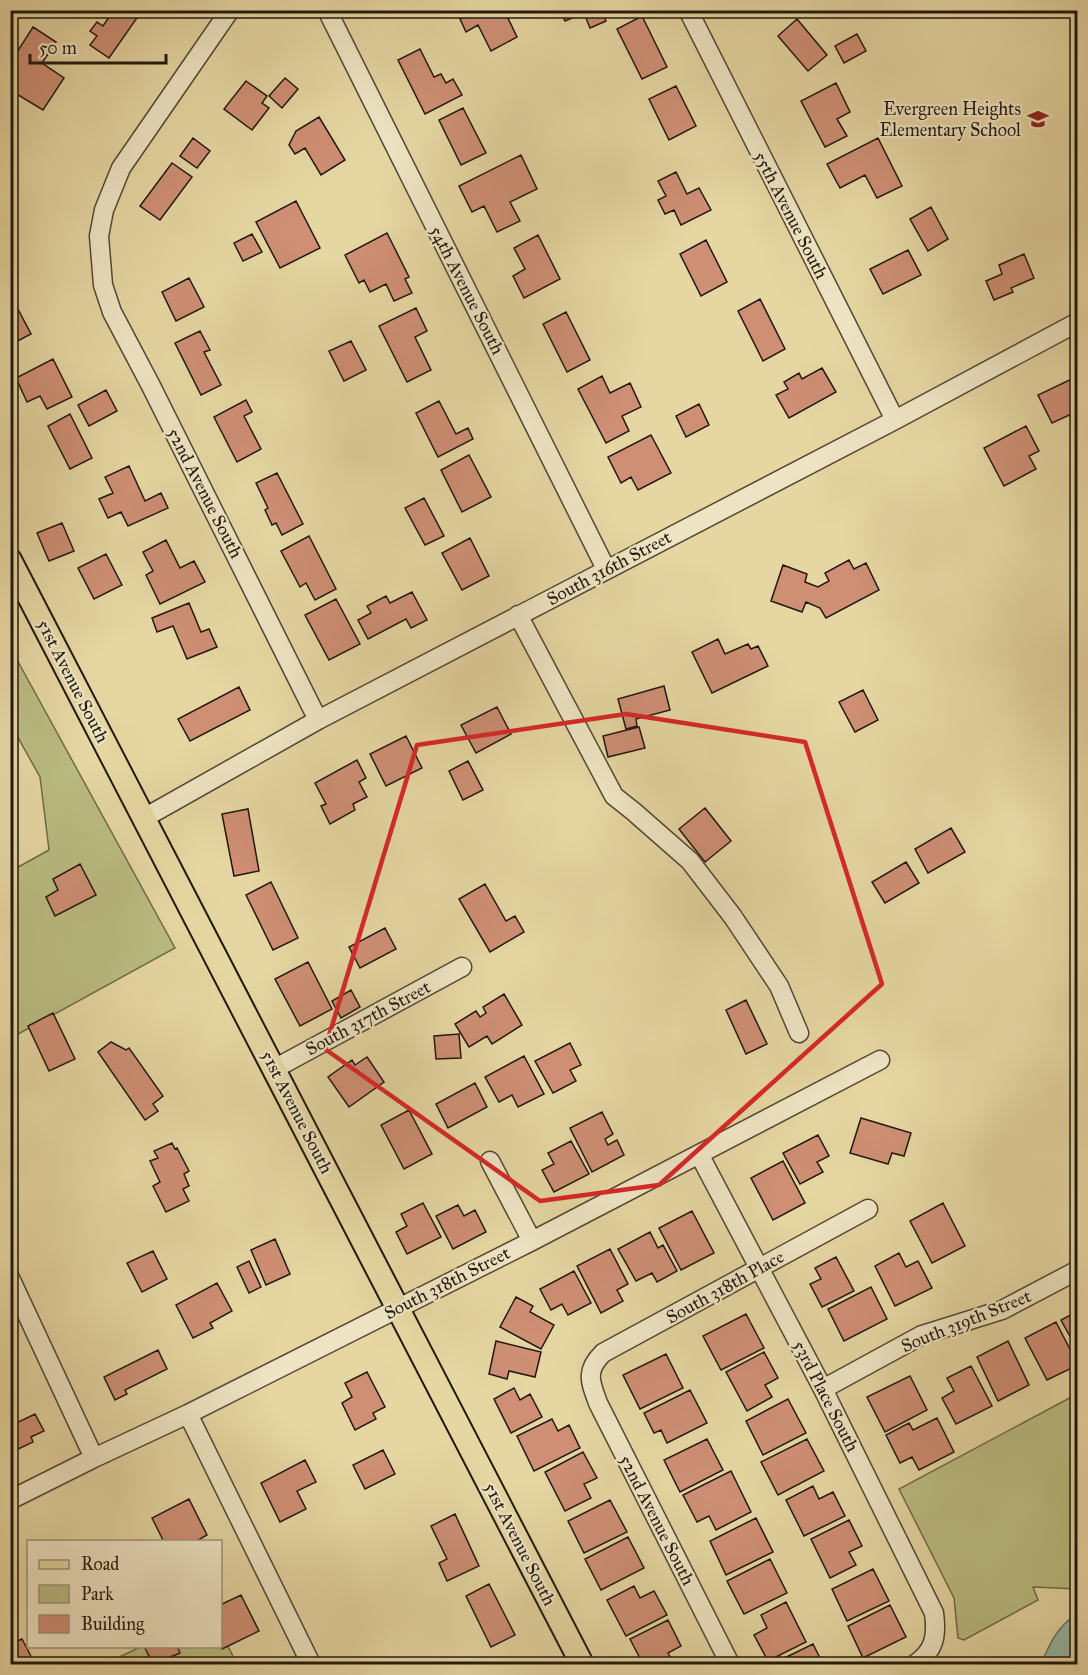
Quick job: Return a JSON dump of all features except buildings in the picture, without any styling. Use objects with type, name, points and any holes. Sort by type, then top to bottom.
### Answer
[{"type":"main road","name":"51st Avenue South","points":[[10,560],[582,1665]]},
{"type":"street","name":"52nd Avenue South","points":[[230,10],[121,168],[101,222],[99,236],[103,285],[112,312],[318,720]]},
{"type":"street","name":"54th Avenue South","points":[[327,10],[606,569]]},
{"type":"street","name":"55th Avenue South","points":[[688,10],[895,420]]},
{"type":"street","name":"South 316th Street","points":[[144,818],[318,720],[895,420],[1077,322]]},
{"type":"street","points":[[518,615],[614,796],[690,861],[733,917],[779,986],[799,1033]]},
{"type":"street","name":"South 317th Street","points":[[274,1068],[462,967]]},
{"type":"street","name":"South 318th Street","points":[[10,1500],[188,1414],[880,1060]]},
{"type":"street","name":"53rd Place South","points":[[699,1154],[823,1389],[933,1612],[936,1630],[932,1644],[924,1658],[915,1665]]},
{"type":"street","points":[[490,1161],[532,1240]]},
{"type":"street","name":"South 318th Place","points":[[591,1373],[593,1363],[603,1353],[868,1209]]},
{"type":"street","name":"South 319th Street","points":[[823,1389],[922,1335],[1002,1310],[1077,1270]]},
{"type":"street","points":[[10,1278],[94,1458]]},
{"type":"street","name":"52nd Avenue South","points":[[591,1373],[592,1386],[598,1403],[730,1665]]},
{"type":"street","points":[[188,1414],[311,1665]]},
{"type":"highlighted area","points":[[626,714],[805,742],[882,984],[659,1185],[540,1201],[325,1049],[417,745]]},
{"type":"green space","points":[[10,647],[175,948],[11,1038],[11,871],[49,850],[40,777],[11,725]]},
{"type":"green space","points":[[1077,1394],[1077,1589],[1033,1587],[1038,1600],[964,1640],[958,1638],[954,1598],[899,1489]]},
{"type":"green space","points":[[222,1635],[237,1664],[113,1664],[111,1661],[138,1648],[222,1648]]},
{"type":"shaded area","points":[[1077,1614],[1077,1664],[1041,1664],[1059,1630]]},
{"type":"place","name":"Evergreen Heights Elementary School","points":[[1038,119]]}]
